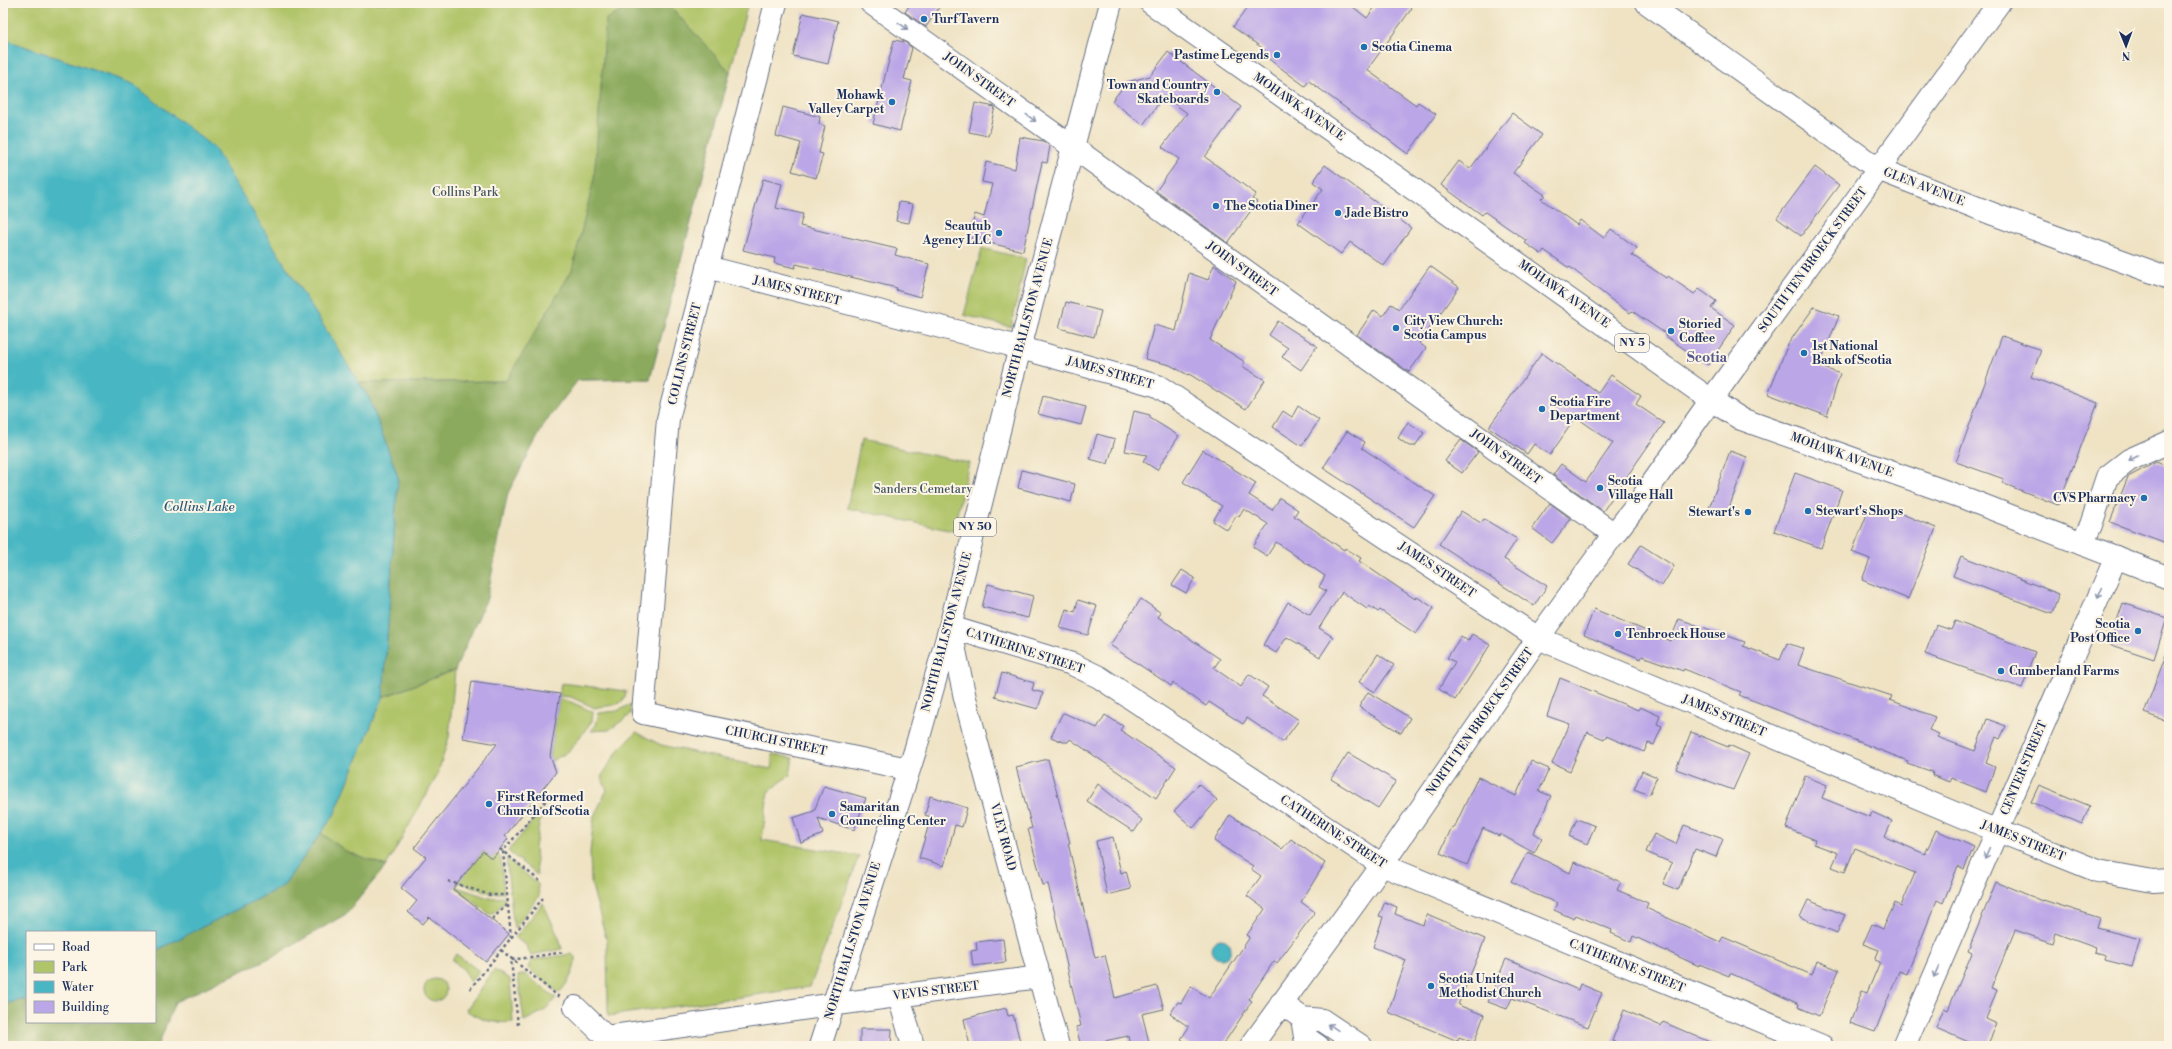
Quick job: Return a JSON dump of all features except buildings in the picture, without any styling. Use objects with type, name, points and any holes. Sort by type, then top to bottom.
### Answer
[{"type":"street","name":"COLLINS STREET","points":[[643,713],[668,419],[776,3]]},
{"type":"street","name":"JOHN STREET","points":[[871,3],[1614,534]]},
{"type":"street","name":"NORTH BALLSTON AVENUE","points":[[820,1046],[908,769],[950,627],[1020,348],[1111,3]]},
{"type":"street","name":"MOHAWK AVENUE","points":[[1151,3],[1711,400],[1741,419],[1967,499],[2169,578]]},
{"type":"street","name":"GLEN AVENUE","points":[[1647,3],[1878,170],[1993,214],[2169,278]]},
{"type":"street","name":"SOUTH TEN BROECK STREET","points":[[1711,400],[1999,3]]},
{"type":"street","name":"JAMES STREET","points":[[707,267],[1020,348],[1158,386],[1538,638],[1997,831],[2098,871],[2153,881],[2169,880]]},
{"type":"street","name":"NORTH TEN BROECK STREET","points":[[1250,1046],[1382,865],[1538,638],[1637,505],[1711,400]]},
{"type":"street","points":[[2082,544],[2091,525],[2107,477],[2129,460],[2169,442]]},
{"type":"street","name":"CENTER STREET","points":[[1904,1046],[2116,557]]},
{"type":"street","name":"CATHERINE STREET","points":[[950,627],[1072,664],[1099,677],[1382,865],[1822,1046]]},
{"type":"street","name":"VLEY ROAD","points":[[950,627],[965,698],[1058,1046]]},
{"type":"street","name":"CHURCH STREET","points":[[643,713],[908,769]]},
{"type":"street","name":"VEVIS STREET","points":[[567,1002],[606,1037],[833,1004],[1039,977]]},
{"type":"street","points":[[899,996],[913,1046]]},
{"type":"street","points":[[1281,1003],[1302,1018],[1322,1020],[1361,1046]]},
{"type":"street","points":[[1302,1018],[1305,1037],[1318,1046]]},
{"type":"path","points":[[512,938],[501,850],[548,798]]},
{"type":"path","points":[[501,850],[541,882]]},
{"type":"path","points":[[448,881],[490,895],[507,895]]},
{"type":"path","points":[[470,989],[543,898]]},
{"type":"path","points":[[492,919],[508,905]]},
{"type":"path","points":[[501,950],[511,960],[567,1002]]},
{"type":"path","points":[[511,960],[565,952]]},
{"type":"path","points":[[511,960],[518,1025]]},
{"type":"green space","name":"Collins Park","points":[[3,3],[748,3],[650,379],[359,383],[287,268],[133,84],[3,39]]},
{"type":"green space","points":[[639,3],[667,3],[730,72],[650,379],[578,380],[545,423],[508,493],[487,598],[455,670],[383,697],[398,477],[369,398],[359,383],[506,381],[572,270],[594,179],[606,19]]},
{"type":"green space","points":[[982,248],[1026,259],[1011,327],[964,315]]},
{"type":"green space","name":"Sanders Cemetary","points":[[861,440],[969,463],[953,531],[847,508]]},
{"type":"green space","points":[[455,670],[449,737],[437,776],[386,866],[347,852],[321,833],[334,815],[383,697]]},
{"type":"green space","points":[[561,683],[626,691],[625,697],[623,701],[615,705],[595,708],[571,697],[559,696]]},
{"type":"green space","points":[[559,699],[571,702],[593,712],[592,721],[569,751],[552,761],[550,756]]},
{"type":"green space","points":[[631,704],[630,715],[609,730],[591,731],[596,725],[599,713],[617,711]]},
{"type":"green space","points":[[636,732],[661,745],[771,769],[773,754],[793,758],[790,775],[768,792],[762,840],[859,856],[810,987],[608,1016],[607,942],[591,882],[590,852],[594,816],[607,790],[601,777],[619,749]]},
{"type":"green space","points":[[542,810],[535,847],[537,875],[508,851]]},
{"type":"green space","points":[[321,833],[347,852],[386,866],[346,914],[274,956],[175,1002],[158,1046],[3,1046],[3,1004],[26,999],[26,1023],[156,1023],[156,950],[283,886]]},
{"type":"green space","points":[[483,851],[492,858],[496,854],[501,858],[504,893],[491,893],[458,882]]},
{"type":"green space","points":[[506,858],[538,884],[539,896],[514,929]]},
{"type":"green space","points":[[454,886],[489,898],[505,897],[505,902],[491,915]]},
{"type":"green space","points":[[543,903],[559,938],[562,949],[531,955],[526,945],[515,938]]},
{"type":"green space","points":[[456,954],[479,971],[470,982],[464,970],[452,960]]},
{"type":"green space","points":[[572,954],[575,957],[573,971],[559,993],[528,968],[531,960]]},
{"type":"green space","points":[[494,970],[510,979],[513,1022],[500,1023],[488,1021],[477,1017],[466,1010]]},
{"type":"green space","points":[[525,974],[556,998],[544,1011],[524,1021],[518,976]]},
{"type":"green space","points":[[435,979],[443,982],[446,990],[443,998],[435,1001],[427,998],[424,990],[427,982]]},
{"type":"water","name":"Collins Lake","points":[[3,39],[133,84],[214,148],[369,398],[398,477],[383,697],[334,815],[283,886],[156,950],[156,931],[26,931],[26,999],[3,1004]]},
{"type":"water","points":[[1221,939],[1228,942],[1231,949],[1228,956],[1221,959],[1214,956],[1211,949],[1214,942]]},
{"type":"place","name":"Turf Tavern","points":[[924,19]]},
{"type":"place","name":"Scotia Cinema","points":[[1364,47]]},
{"type":"place","name":"Pastime Legends","points":[[1277,55]]},
{"type":"place","name":"Town and Country Skateboards","points":[[1217,92]]},
{"type":"place","name":"Mohawk Valley Carpet","points":[[892,102]]},
{"type":"place","name":"The Scotia Diner","points":[[1216,206]]},
{"type":"place","name":"Jade Bistro","points":[[1338,213]]},
{"type":"place","name":"Scautub Agency LLC","points":[[999,233]]},
{"type":"place","name":"City View Church: Scotia Campus","points":[[1396,328]]},
{"type":"place","name":"Storied Coffee","points":[[1671,331]]},
{"type":"place","name":"1st National Bank of Scotia","points":[[1804,353]]},
{"type":"place","name":"Scotia Fire Department","points":[[1542,409]]},
{"type":"place","name":"Scotia Village Hall","points":[[1600,488]]},
{"type":"place","name":"CVS Pharmacy","points":[[2144,498]]},
{"type":"place","name":"Stewart's Shops","points":[[1808,511]]},
{"type":"place","name":"Stewart's","points":[[1748,512]]},
{"type":"place","name":"Scotia Post Office","points":[[2138,631]]},
{"type":"place","name":"Tenbroeck House","points":[[1618,634]]},
{"type":"place","name":"Cumberland Farms","points":[[2001,671]]},
{"type":"place","name":"First Reformed Church of Scotia","points":[[489,804]]},
{"type":"place","name":"Samaritan Counceling Center","points":[[832,814]]},
{"type":"place","name":"Scotia United Methodist Church","points":[[1431,986]]},
{"type":"district","name":"Scotia","points":[[1707,358]]}]
